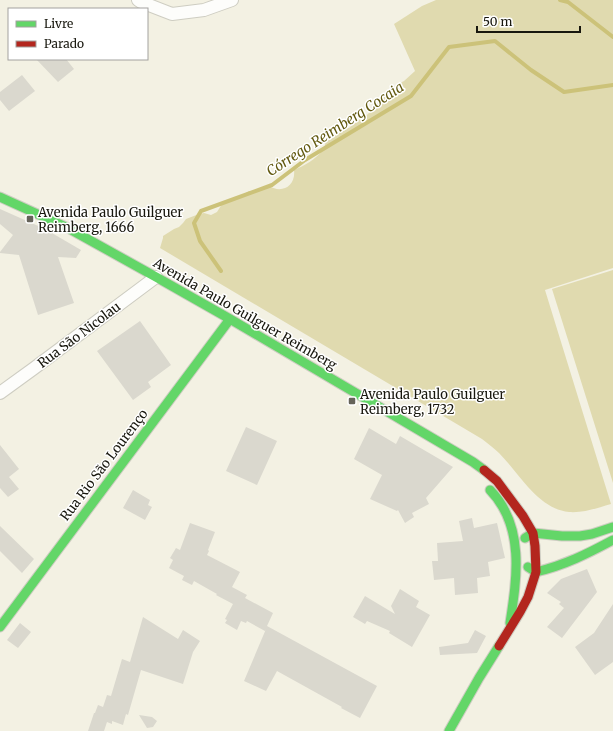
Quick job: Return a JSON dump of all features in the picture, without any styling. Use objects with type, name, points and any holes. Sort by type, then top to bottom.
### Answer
[{"type":"main road","name":"Avenida Paulo Guilguer Reimberg","points":[[0,197],[66,227],[230,319],[473,462],[496,481],[509,496],[533,532],[536,572],[528,597],[520,612],[479,678],[449,731]]},
{"type":"main road","name":"Rua Rio São Lourenço","points":[[0,627],[230,319]]},
{"type":"main road","name":"Avenida Paulo Guilguer Reimberg","points":[[473,462],[503,507],[509,522],[515,545],[517,559],[509,631]]},
{"type":"main road","points":[[523,516],[554,535]]},
{"type":"main road","points":[[515,545],[533,532],[554,535],[580,536],[592,534],[613,527]]},
{"type":"main road","points":[[517,559],[536,572],[553,568],[574,560],[613,540]]},
{"type":"street","points":[[138,0],[172,14],[204,10],[232,0]]},
{"type":"street","name":"Rua São Nicolau","points":[[0,393],[156,277]]},
{"type":"shaded area","points":[[436,0],[613,0],[613,268],[545,290],[611,504],[580,512],[569,512],[548,504],[530,489],[499,453],[482,439],[160,248],[163,236],[179,227],[186,219],[204,213],[211,215],[217,212],[222,204],[236,199],[249,191],[257,191],[268,188],[269,186],[279,189],[287,187],[293,180],[294,170],[317,156],[325,147],[327,139],[344,127],[349,128],[368,114],[391,91],[415,71],[394,24],[422,6]]},
{"type":"shaded area","points":[[613,270],[613,483],[552,289]]},
{"type":"building","points":[[37,60],[67,60],[74,69],[58,82]]},
{"type":"building","points":[[22,75],[35,91],[9,111],[0,100],[0,92]]},
{"type":"building","points":[[0,209],[45,229],[81,250],[76,258],[58,257],[74,303],[38,315],[19,255],[0,253],[13,235],[0,224]]},
{"type":"building","points":[[140,321],[171,365],[148,382],[151,387],[133,400],[97,351]]},
{"type":"building","points":[[246,427],[277,441],[257,485],[226,471]]},
{"type":"building","points":[[369,428],[396,444],[400,436],[453,467],[426,498],[429,504],[412,513],[414,517],[405,523],[398,510],[397,511],[370,499],[382,475],[354,459]]},
{"type":"building","points":[[0,445],[19,469],[9,477],[19,489],[8,497],[0,488]]},
{"type":"building","points":[[133,490],[150,500],[148,505],[152,507],[145,520],[123,508]]},
{"type":"building","points":[[472,518],[474,528],[497,523],[505,558],[488,562],[490,576],[477,578],[478,593],[455,595],[454,578],[434,580],[432,561],[438,561],[437,543],[463,541],[459,521]]},
{"type":"building","points":[[190,523],[215,532],[207,555],[240,572],[232,587],[247,595],[245,598],[273,613],[267,626],[377,686],[360,718],[277,671],[266,691],[244,681],[266,629],[265,631],[247,621],[246,623],[241,621],[237,630],[225,623],[227,620],[225,619],[233,604],[194,581],[192,585],[182,580],[184,576],[169,568],[173,560],[170,558],[176,548],[180,550]]},
{"type":"building","points":[[0,526],[34,559],[22,573],[0,551]]},
{"type":"building","points":[[587,569],[597,592],[562,638],[547,627],[564,608],[559,604],[561,602],[547,593],[561,579]]},
{"type":"building","points":[[400,589],[419,601],[416,607],[430,615],[412,647],[389,633],[390,631],[367,621],[365,624],[353,617],[365,596],[395,614],[391,606]]},
{"type":"building","points":[[613,604],[613,662],[595,675],[575,647],[594,633]]},
{"type":"building","points":[[143,617],[178,639],[183,630],[200,641],[193,652],[183,684],[141,670],[128,715],[126,714],[123,725],[112,721],[112,724],[107,722],[104,731],[88,731],[98,705],[103,707],[107,695],[111,696],[122,659],[130,662]]},
{"type":"building","points":[[20,623],[31,632],[18,648],[7,640]]},
{"type":"building","points":[[475,630],[486,636],[477,653],[440,655],[439,647],[468,643]]},
{"type":"building","points":[[139,715],[152,717],[157,721],[153,727],[147,728]]},
{"type":"waterway","points":[[560,0],[568,2],[613,37]]},
{"type":"waterway","name":"Córrego Reimberg Cocaia","points":[[221,271],[200,241],[194,223],[201,211],[272,185],[305,160],[411,96],[449,47],[495,41],[531,70],[564,92],[613,85]]},
{"type":"traffic: fast","points":[[0,197],[66,227],[156,277],[230,319],[473,462],[484,470]]},
{"type":"traffic: fast","points":[[0,627],[230,319]]},
{"type":"traffic: fast","points":[[490,490],[501,504],[509,520],[514,536],[516,571],[510,623]]},
{"type":"traffic: fast","points":[[525,538],[533,533],[580,536],[592,534],[613,527]]},
{"type":"traffic: fast","points":[[528,567],[536,572],[557,566],[613,540]]},
{"type":"traffic: fast","points":[[449,731],[499,646]]},
{"type":"traffic: jam","points":[[484,470],[497,481],[523,516],[533,533],[535,546],[536,572],[528,597],[499,646]]},
{"type":"place","name":"Avenida Paulo Guilguer Reimberg, 1666","points":[[30,219]]},
{"type":"place","name":"Avenida Paulo Guilguer Reimberg, 1732","points":[[352,401]]}]
